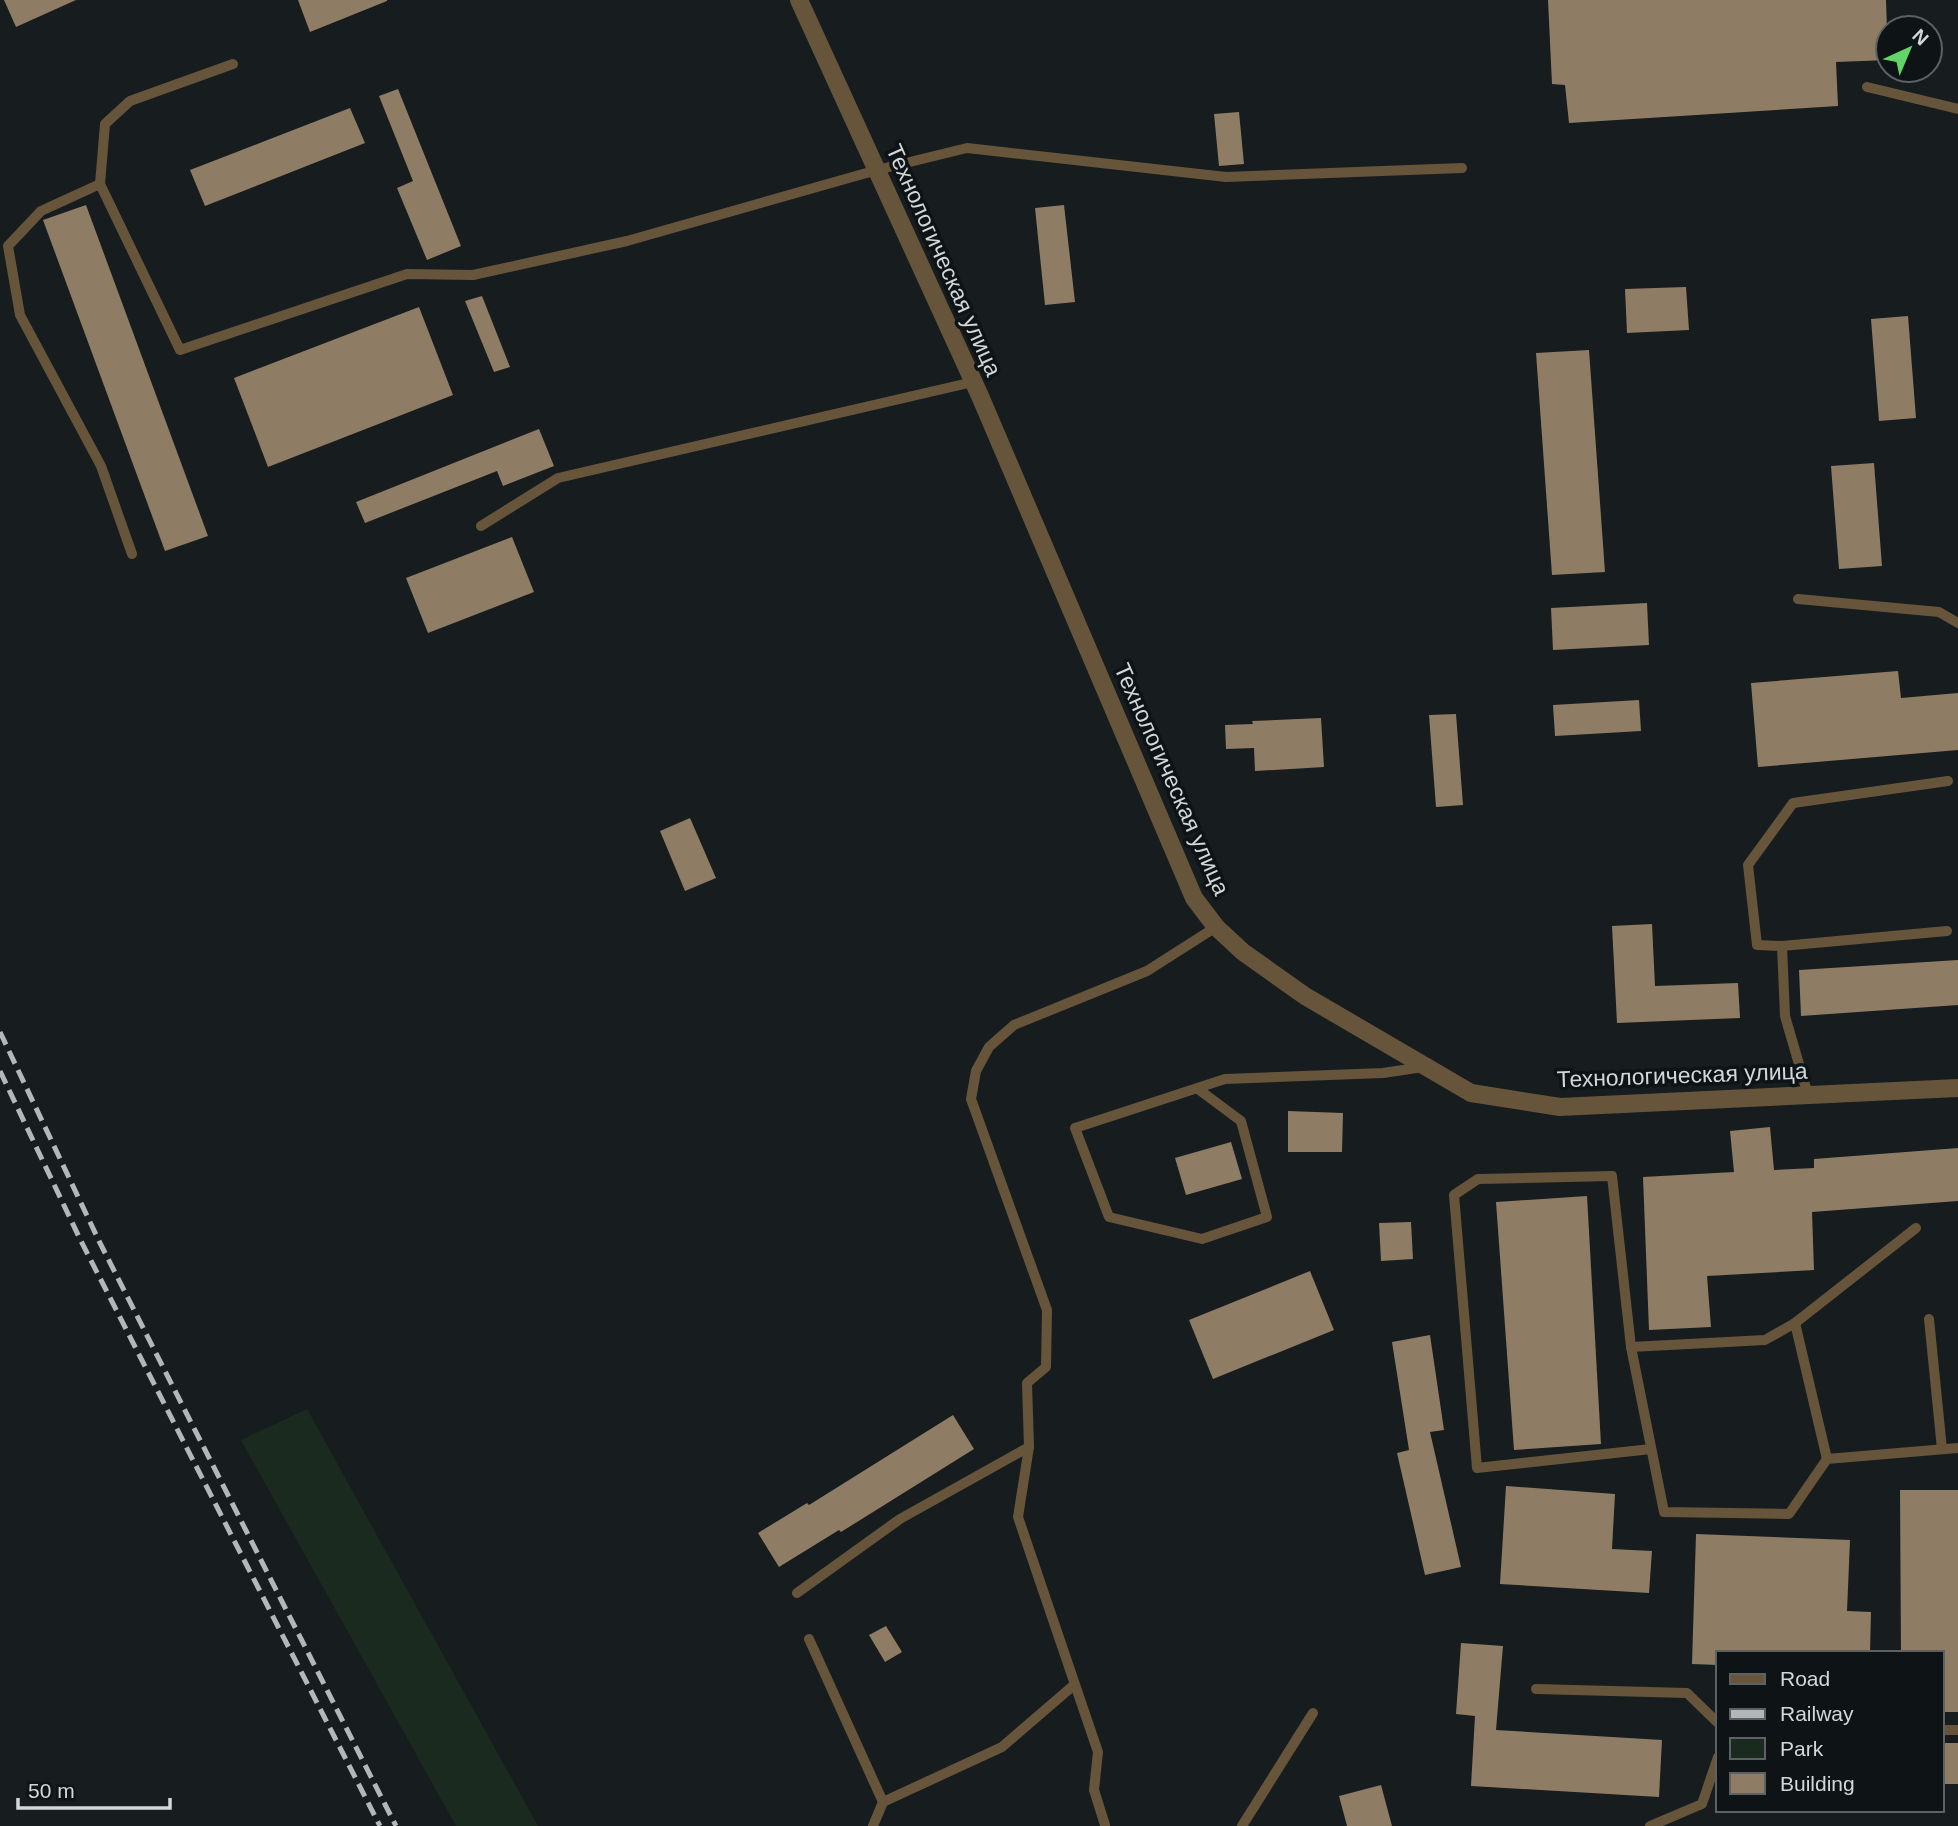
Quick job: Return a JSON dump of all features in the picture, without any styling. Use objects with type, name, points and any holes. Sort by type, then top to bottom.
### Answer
[{"type":"street","name":"Технологическая улица","points":[[799,0],[973,382],[1194,898],[1216,927],[1242,952],[1305,996],[1471,1093],[1560,1107],[1958,1088]]},
{"type":"lane","points":[[233,64],[130,101],[104,124],[100,184],[180,350],[407,274],[473,275],[626,241],[877,170],[967,148],[1226,177],[1462,167]]},
{"type":"lane","points":[[1867,87],[1958,109]]},
{"type":"lane","points":[[100,184],[41,211],[8,246],[20,315],[101,466],[132,554]]},
{"type":"lane","points":[[481,526],[558,478],[973,382]]},
{"type":"lane","points":[[1798,599],[1939,612],[1958,623]]},
{"type":"lane","points":[[1947,931],[1782,946],[1757,945],[1748,865],[1793,803],[1948,780]]},
{"type":"lane","points":[[1105,1825],[1094,1790],[1098,1752],[1018,1517],[1029,1447],[1027,1383],[1046,1367],[1047,1310],[971,1099],[975,1071],[989,1047],[1014,1025],[1147,971],[1216,927]]},
{"type":"lane","points":[[1782,946],[1785,1016],[1808,1096]]},
{"type":"lane","points":[[1198,1088],[1241,1121],[1267,1217],[1202,1239],[1109,1217],[1075,1128],[1224,1079],[1383,1073],[1423,1067]]},
{"type":"lane","points":[[1651,1448],[1477,1468],[1454,1195],[1478,1179],[1612,1176],[1631,1347],[1664,1512],[1789,1514],[1827,1459],[1795,1322]]},
{"type":"lane","points":[[1631,1347],[1765,1340],[1795,1322],[1916,1228]]},
{"type":"lane","points":[[1929,1320],[1942,1449]]},
{"type":"lane","points":[[797,1593],[900,1519],[1029,1447]]},
{"type":"lane","points":[[1827,1459],[1958,1448]]},
{"type":"lane","points":[[809,1639],[883,1802]]},
{"type":"lane","points":[[873,1826],[883,1802],[1002,1746],[1074,1685]]},
{"type":"lane","points":[[1536,1689],[1687,1693],[1716,1721]]},
{"type":"lane","points":[[1242,1826],[1312,1713]]},
{"type":"lane","points":[[1650,1826],[1702,1804],[1716,1764]]},
{"type":"green space","points":[[307,1409],[538,1826],[456,1826],[241,1440]]},
{"type":"building","points":[[4,0],[76,0],[16,27]]},
{"type":"building","points":[[298,0],[387,0],[387,1],[310,32]]},
{"type":"building","points":[[1548,0],[1886,0],[1886,14],[1874,14],[1874,61],[1836,62],[1838,106],[1569,123],[1565,85],[1552,84]]},
{"type":"building","points":[[398,89],[461,246],[427,260],[397,188],[413,181],[379,96]]},
{"type":"building","points":[[350,108],[365,143],[205,206],[190,170]]},
{"type":"building","points":[[1239,112],[1244,164],[1219,166],[1214,114]]},
{"type":"building","points":[[86,205],[208,536],[165,551],[43,220]]},
{"type":"building","points":[[1064,205],[1075,302],[1045,305],[1035,208]]},
{"type":"building","points":[[1686,287],[1689,330],[1627,333],[1625,289]]},
{"type":"building","points":[[482,296],[510,367],[494,372],[465,301]]},
{"type":"building","points":[[419,307],[453,395],[268,467],[234,378]]},
{"type":"building","points":[[1908,316],[1916,418],[1879,421],[1871,319]]},
{"type":"building","points":[[1589,350],[1605,572],[1552,575],[1536,353]]},
{"type":"building","points":[[539,429],[554,466],[503,486],[497,471],[365,523],[356,502]]},
{"type":"building","points":[[1874,463],[1882,566],[1839,569],[1831,466]]},
{"type":"building","points":[[512,537],[534,592],[428,633],[406,578]]},
{"type":"building","points":[[1647,603],[1649,645],[1553,650],[1551,608]]},
{"type":"building","points":[[1898,671],[1901,698],[1958,693],[1958,750],[1758,767],[1751,683]]},
{"type":"building","points":[[1639,700],[1641,731],[1555,736],[1553,705]]},
{"type":"building","points":[[1456,714],[1463,805],[1436,807],[1429,715]]},
{"type":"building","points":[[1321,718],[1324,767],[1255,771],[1254,748],[1226,749],[1225,725]]},
{"type":"building","points":[[690,818],[716,878],[685,891],[660,831]]},
{"type":"building","points":[[1652,924],[1655,986],[1738,983],[1740,1018],[1617,1023],[1612,926]]},
{"type":"building","points":[[1958,960],[1958,1005],[1801,1016],[1799,970]]},
{"type":"building","points":[[1288,1111],[1343,1113],[1342,1152],[1288,1152]]},
{"type":"building","points":[[1770,1127],[1774,1170],[1814,1168],[1814,1159],[1958,1148],[1958,1201],[1812,1212],[1814,1270],[1707,1276],[1711,1327],[1649,1330],[1643,1177],[1734,1172],[1730,1131]]},
{"type":"building","points":[[1231,1142],[1242,1179],[1186,1195],[1175,1158]]},
{"type":"building","points":[[1587,1196],[1601,1444],[1514,1450],[1496,1202]]},
{"type":"building","points":[[1411,1222],[1413,1259],[1381,1261],[1379,1223]]},
{"type":"building","points":[[1310,1271],[1334,1330],[1213,1379],[1189,1320]]},
{"type":"building","points":[[1430,1335],[1444,1430],[1430,1432],[1461,1567],[1425,1575],[1397,1453],[1409,1450],[1392,1342]]},
{"type":"building","points":[[953,1415],[974,1449],[841,1532],[839,1530],[779,1567],[758,1533],[807,1503],[809,1505]]},
{"type":"building","points":[[1506,1486],[1615,1494],[1612,1549],[1652,1551],[1649,1593],[1500,1584]]},
{"type":"building","points":[[1900,1490],[1958,1490],[1958,1712],[1944,1712],[1944,1651],[1901,1651]]},
{"type":"building","points":[[1696,1534],[1850,1540],[1847,1611],[1871,1612],[1870,1651],[1716,1651],[1716,1665],[1692,1664]]},
{"type":"building","points":[[886,1626],[902,1652],[885,1662],[869,1635]]},
{"type":"building","points":[[1461,1643],[1503,1646],[1496,1730],[1662,1740],[1659,1797],[1471,1786],[1475,1716],[1456,1714]]},
{"type":"building","points":[[1944,1743],[1958,1743],[1958,1784],[1944,1784]]},
{"type":"building","points":[[1381,1785],[1392,1826],[1347,1826],[1339,1796]]},
{"type":"railway","points":[[0,1032],[99,1241],[396,1826]]},
{"type":"railway","points":[[0,1071],[80,1239],[380,1826]]}]
